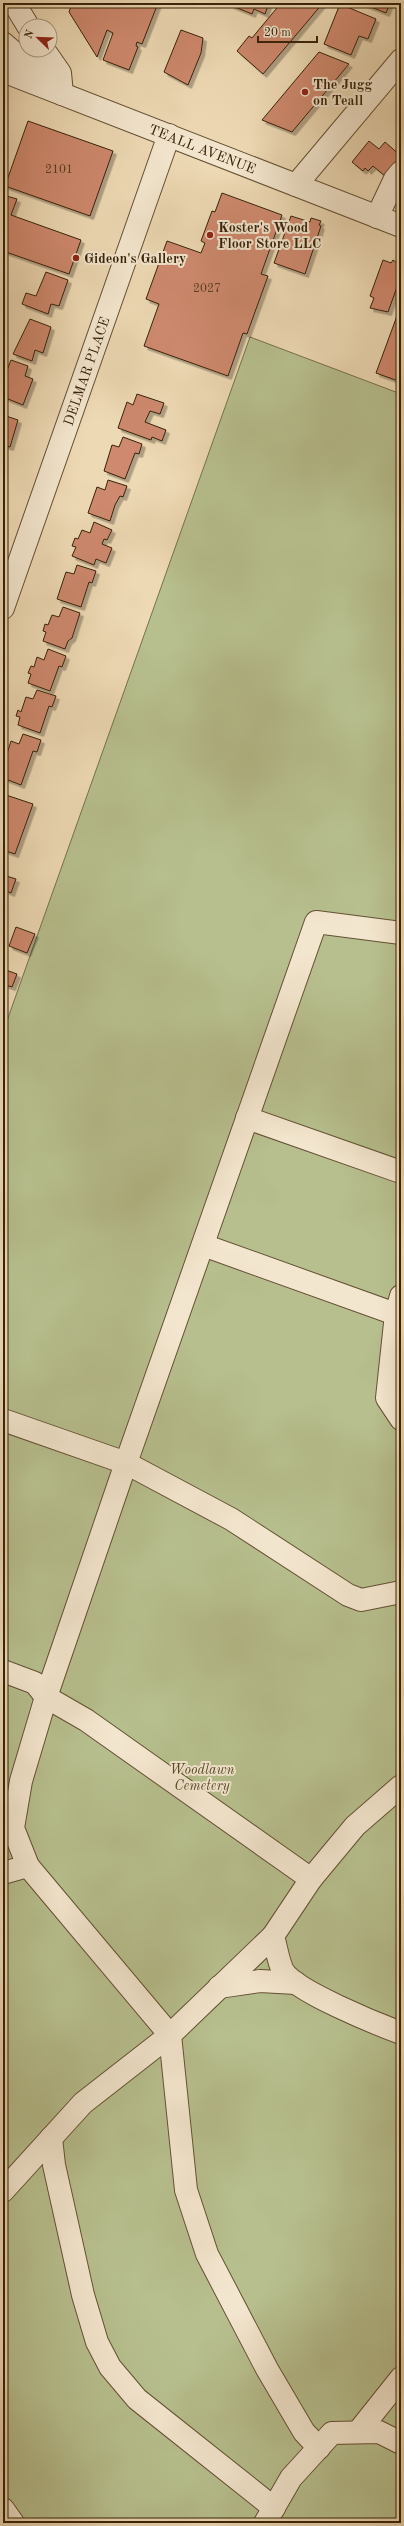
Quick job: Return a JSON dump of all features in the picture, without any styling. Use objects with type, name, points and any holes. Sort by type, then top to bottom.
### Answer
[{"type":"street","points":[[14,3],[23,18]]},
{"type":"street","points":[[3,43],[18,50]]},
{"type":"street","points":[[32,58],[62,94]]},
{"type":"street","points":[[50,58],[60,73],[62,94]]},
{"type":"street","points":[[296,185],[401,60]]},
{"type":"street","name":"TEALL AVENUE","points":[[3,71],[401,226]]},
{"type":"street","name":"DELMAR PLACE","points":[[3,608],[169,135]]},
{"type":"street","points":[[377,217],[394,179],[401,172]]},
{"type":"street","points":[[319,2448],[304,2432],[267,2369],[207,2254],[186,2190],[170,2035],[28,1866],[13,1828],[21,1781],[46,1697],[126,1463],[316,922],[401,933]]},
{"type":"street","points":[[247,1118],[401,1172]]},
{"type":"street","points":[[203,1245],[399,1309],[387,1398],[401,1420]]},
{"type":"street","points":[[3,1420],[126,1463],[231,1519],[348,1594],[361,1600],[401,1592]]},
{"type":"street","points":[[3,1671],[35,1683],[46,1697],[86,1720],[311,1879]]},
{"type":"street","points":[[3,2191],[83,2103],[170,2035],[273,1936],[311,1879],[355,1826],[401,1786]]},
{"type":"street","points":[[3,1873],[28,1866]]},
{"type":"street","points":[[273,1936],[283,1971],[296,1982],[358,2017],[401,2033]]},
{"type":"street","points":[[219,1987],[260,1981],[296,1982]]},
{"type":"street","points":[[51,2138],[54,2165],[83,2295],[96,2342],[110,2367],[137,2399],[270,2515],[291,2478],[332,2433],[379,2432],[401,2443]]},
{"type":"street","points":[[358,2432],[401,2378]]},
{"type":"street","points":[[3,2509],[13,2523]]},
{"type":"green space","name":"Woodlawn Cemetery","points":[[250,337],[401,394],[401,2523],[3,2523],[3,1032]]},
{"type":"building","points":[[72,3],[158,3],[142,44],[137,42],[136,46],[138,47],[129,70],[103,60],[113,33],[107,30],[97,57],[69,12]]},
{"type":"building","points":[[230,3],[269,3],[265,14],[254,9],[252,14],[230,5]]},
{"type":"building","points":[[281,3],[323,3],[263,74],[237,51],[249,36],[252,38]]},
{"type":"building","points":[[361,3],[390,3],[386,13]]},
{"type":"building","points":[[340,4],[376,19],[368,39],[359,36],[351,55],[324,44]]},
{"type":"building","points":[[181,30],[203,38],[201,53],[188,85],[164,72]]},
{"type":"building","points":[[319,52],[349,64],[292,132],[262,120]]},
{"type":"building","points":[[28,121],[113,151],[90,216],[5,186]]},
{"type":"building","points":[[369,141],[379,149],[385,142],[401,156],[385,176],[373,166],[368,171],[365,168],[363,171],[352,162]]},
{"type":"building","points":[[222,193],[282,215],[261,274],[268,276],[247,334],[243,333],[228,376],[144,346],[159,304],[146,299],[167,241],[201,253],[205,243],[201,241],[212,211],[215,212]]},
{"type":"building","points":[[3,195],[17,199],[11,215],[81,240],[69,274],[3,251]]},
{"type":"building","points":[[291,216],[310,222],[311,218],[321,221],[319,225],[321,226],[305,274],[274,263]]},
{"type":"building","points":[[383,260],[391,263],[393,260],[401,266],[401,276],[388,312],[370,308],[374,298],[370,296]]},
{"type":"building","points":[[46,272],[68,280],[59,306],[51,304],[48,314],[22,304],[26,293],[36,296]]},
{"type":"building","points":[[401,305],[401,382],[376,373]]},
{"type":"building","points":[[30,319],[51,327],[43,353],[35,350],[32,361],[13,354]]},
{"type":"building","points":[[11,360],[28,366],[25,376],[33,379],[23,405],[3,397],[6,384],[3,383],[3,369],[7,370]]},
{"type":"building","points":[[137,394],[164,403],[160,414],[150,411],[145,422],[166,430],[162,441],[152,437],[151,440],[118,428],[127,402],[133,405]]},
{"type":"building","points":[[3,415],[18,420],[10,447],[3,445]]},
{"type":"building","points":[[123,437],[142,444],[139,454],[135,453],[125,479],[104,471],[112,445],[119,447]]},
{"type":"building","points":[[108,480],[127,486],[123,497],[120,496],[115,505],[110,521],[88,513],[97,487],[105,490]]},
{"type":"building","points":[[94,522],[112,530],[107,540],[104,539],[102,544],[112,548],[106,563],[96,559],[94,565],[72,556],[76,547],[72,546],[75,538],[78,539],[82,530],[90,533]]},
{"type":"building","points":[[77,565],[96,571],[92,583],[89,582],[81,607],[57,599],[66,572],[74,574]]},
{"type":"building","points":[[63,607],[80,613],[72,638],[68,641],[65,649],[43,641],[46,632],[43,631],[45,624],[48,625],[52,615],[59,617]]},
{"type":"building","points":[[48,649],[66,656],[62,667],[59,666],[50,691],[28,683],[31,674],[28,673],[31,666],[34,667],[37,657],[44,660]]},
{"type":"building","points":[[37,690],[56,696],[52,707],[49,706],[40,733],[18,725],[20,717],[16,716],[18,710],[21,712],[26,697],[33,699]]},
{"type":"building","points":[[23,734],[41,740],[37,752],[33,751],[21,785],[3,778],[3,766],[11,741],[19,744]]},
{"type":"building","points":[[3,794],[33,804],[15,854],[3,850]]},
{"type":"building","points":[[3,875],[16,879],[11,893],[4,890],[3,893]]},
{"type":"building","points":[[16,927],[35,934],[27,953],[9,946]]},
{"type":"building","points":[[3,969],[17,974],[12,987],[3,984]]},
{"type":"place","name":"The Jugg on Teall","points":[[305,92]]},
{"type":"place","name":"Koster's Wood Floor Store LLC","points":[[210,235]]},
{"type":"place","name":"Gideon's Gallery","points":[[76,258]]}]
